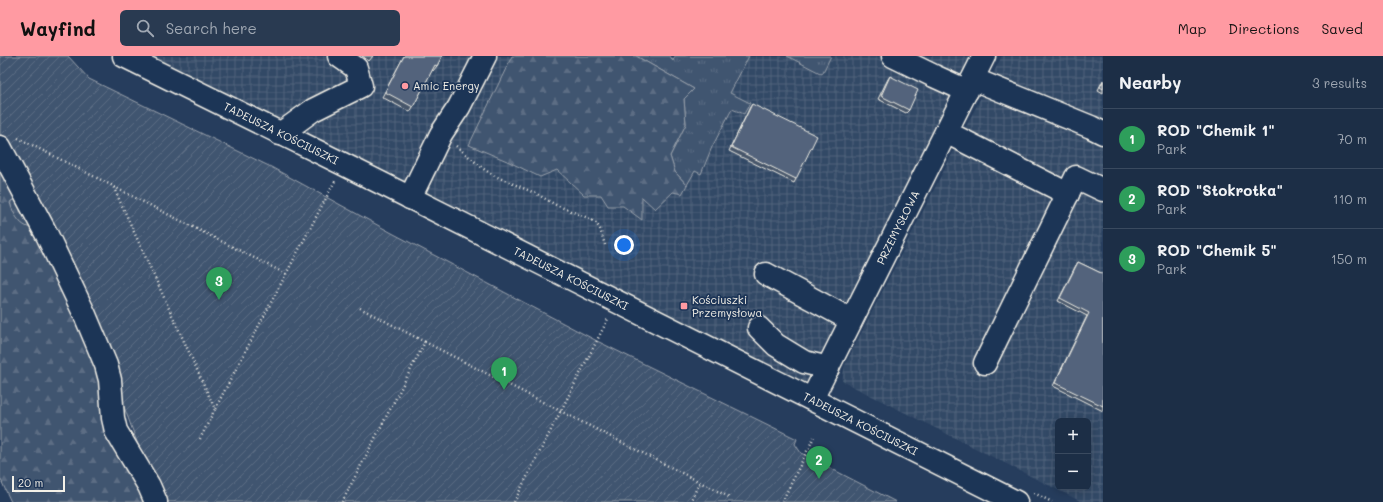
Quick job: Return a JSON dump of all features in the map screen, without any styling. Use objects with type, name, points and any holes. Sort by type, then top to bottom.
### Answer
[{"type":"main road","name":"TADEUSZA KOŚCIUSZKI","points":[[124,56],[343,164],[1016,502]]},
{"type":"main road","points":[[280,134],[313,110],[360,86],[356,68],[339,56]]},
{"type":"main road","points":[[410,198],[441,134],[459,107],[485,56]]},
{"type":"main road","name":"PRZEMYSŁOWA","points":[[812,399],[984,56]]},
{"type":"main road","points":[[898,57],[970,85],[1091,127],[1103,133]]},
{"type":"main road","points":[[946,132],[1068,194]]},
{"type":"main road","points":[[6,141],[40,221],[85,315],[106,365],[110,380],[113,418],[116,432],[146,481],[156,502]]},
{"type":"main road","points":[[985,363],[1076,177],[1103,190]]},
{"type":"main road","points":[[766,274],[851,320]]},
{"type":"main road","points":[[759,328],[776,345],[804,362],[828,368]]},
{"type":"path","points":[[441,134],[485,170],[495,176],[537,194],[556,205],[588,218],[596,223],[605,245]]},
{"type":"path","points":[[6,141],[113,186],[286,274]]},
{"type":"path","points":[[200,439],[343,164]]},
{"type":"path","points":[[113,186],[215,409]]},
{"type":"path","points":[[514,502],[617,301]]},
{"type":"path","points":[[360,308],[731,498]]},
{"type":"path","points":[[342,502],[425,342]]},
{"type":"path","points":[[782,502],[814,437]]},
{"type":"path","points":[[690,502],[700,482]]},
{"type":"shaded area","points":[[124,56],[984,56],[812,399]]},
{"type":"shaded area","points":[[1002,56],[1103,56],[1103,502],[1082,502],[1058,490],[1091,490],[1091,418],[1055,418],[1055,488],[842,381],[845,365]]},
{"type":"green space","points":[[0,56],[68,56],[89,79],[271,167],[392,233],[597,341],[797,439],[795,444],[801,453],[896,502],[159,502],[109,366],[0,136]]},
{"type":"green space","points":[[512,56],[636,56],[694,89],[684,99],[686,124],[670,156],[675,172],[687,185],[682,194],[673,192],[655,209],[642,197],[642,220],[623,206],[608,206],[601,195],[584,195],[557,170],[540,177],[469,145]]},
{"type":"green space","points":[[636,56],[670,56],[673,61],[675,56],[749,56],[730,93],[750,103],[744,114],[732,109],[712,147],[701,174],[695,171],[687,185],[675,172],[670,156],[686,124],[684,99],[694,89]]},
{"type":"green space","points":[[787,56],[831,56],[822,74]]},
{"type":"green space","points":[[0,155],[23,195],[11,201],[10,203],[12,208],[17,218],[24,225],[33,228],[39,227],[153,502],[11,502],[0,478]]},
{"type":"green space","points":[[23,195],[34,228],[24,226],[14,215],[11,207],[11,201]]},
{"type":"building","name":"Amic Energy","points":[[404,56],[442,56],[437,66],[435,65],[413,107],[385,92]]},
{"type":"building","points":[[890,76],[918,90],[909,110],[881,96]]},
{"type":"building","points":[[1103,81],[1103,89],[1100,87]]},
{"type":"building","points":[[752,104],[817,136],[796,179],[731,147]]},
{"type":"building","points":[[1078,262],[1103,274],[1103,406],[1055,383],[1089,313],[1060,298]]},
{"type":"place","name":"Amic Energy","points":[[405,86]]},
{"type":"place","name":"ROD \"Chemik 5\"","points":[[219,300]]},
{"type":"place","name":"Kościuszki Przemysłowa","points":[[684,306]]},
{"type":"place","name":"ROD \"Chemik 1\"","points":[[504,390]]},
{"type":"place","name":"ROD \"Stokrotka\"","points":[[819,479]]}]
